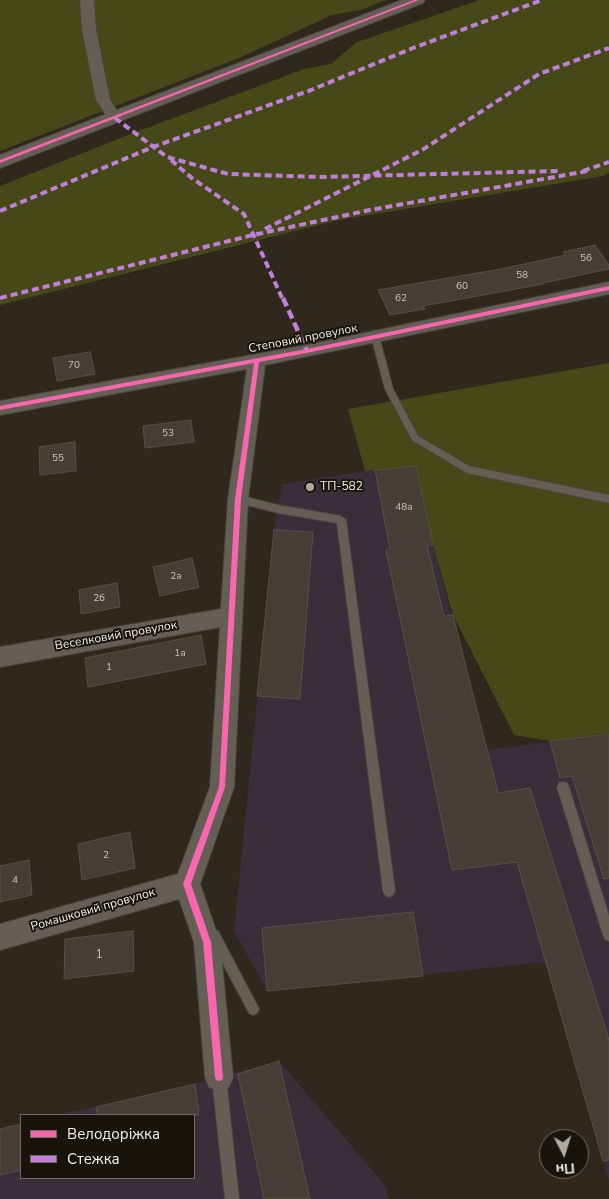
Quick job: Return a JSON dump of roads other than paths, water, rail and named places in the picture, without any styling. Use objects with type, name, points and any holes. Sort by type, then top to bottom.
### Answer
[{"type":"street","points":[[87,0],[89,29],[103,100],[115,118]]},
{"type":"street","points":[[0,162],[417,0]]},
{"type":"street","name":"Степовий провулок","points":[[0,408],[257,360],[609,288]]},
{"type":"street","points":[[219,1078],[207,942],[187,884],[222,788],[238,499],[257,360]]},
{"type":"street","name":"Веселковий провулок","points":[[0,657],[231,616]]},
{"type":"street","name":"Ромашковий провулок","points":[[0,937],[187,884]]},
{"type":"lane","points":[[375,336],[389,389],[415,438],[467,469],[609,499]]},
{"type":"lane","points":[[238,499],[278,509],[341,520],[388,891]]},
{"type":"lane","points":[[563,787],[609,936]]},
{"type":"lane","points":[[187,884],[254,1009]]},
{"type":"lane","points":[[219,1078],[232,1199]]},
{"type":"place","name":"ТП-582","points":[[310,487]]}]
